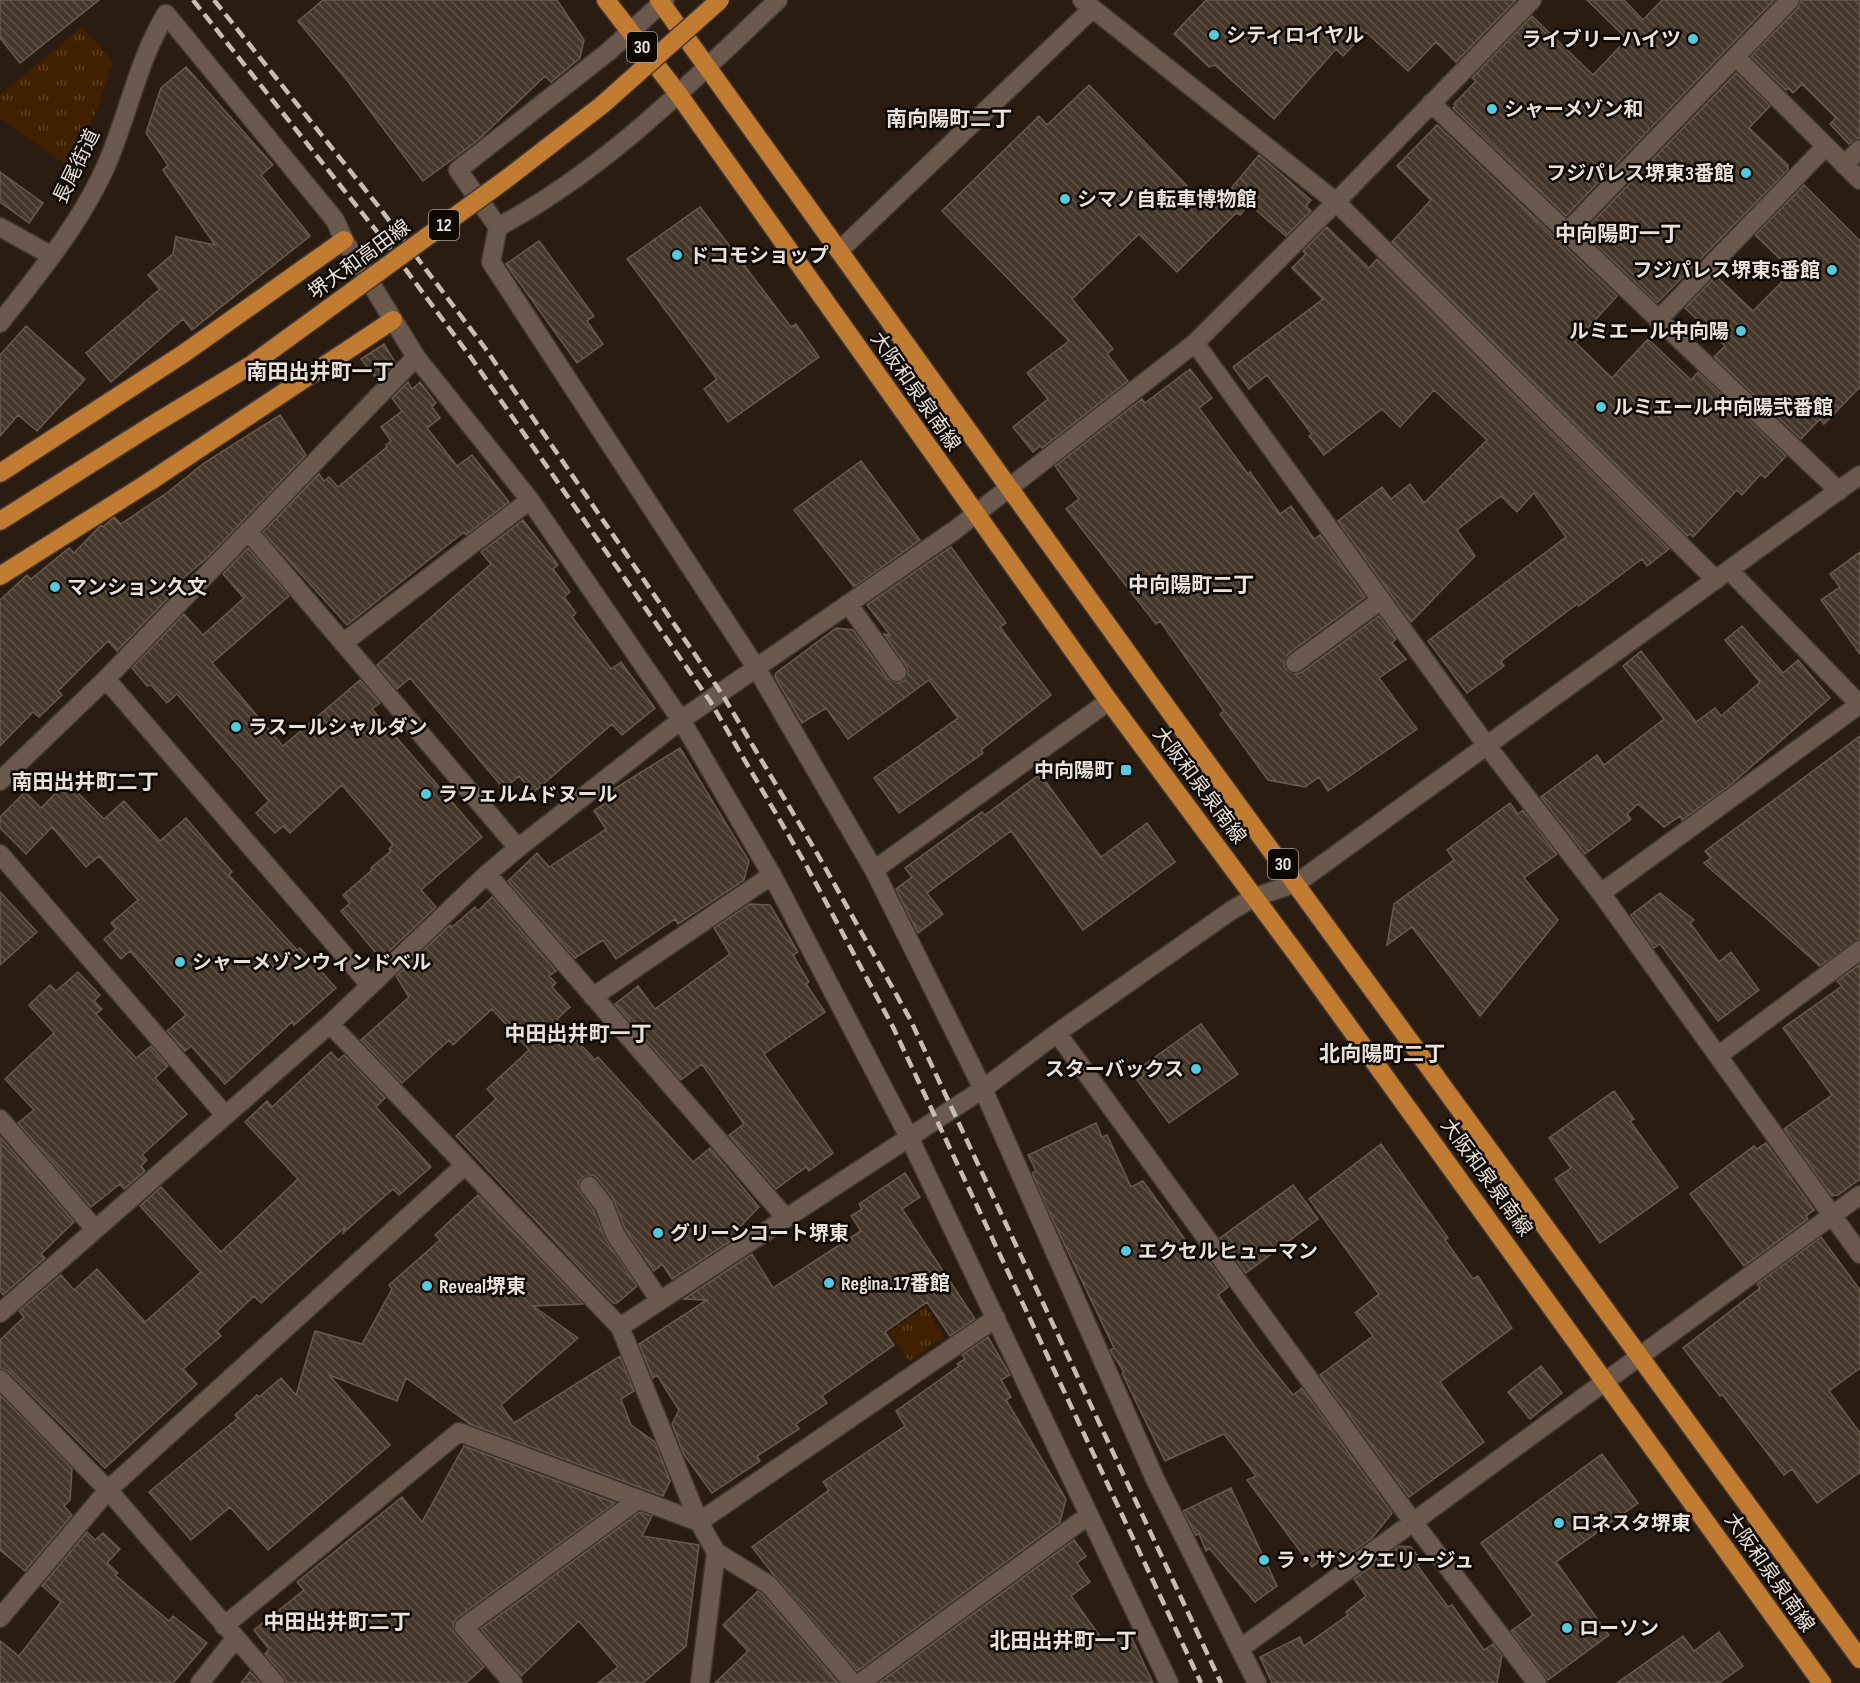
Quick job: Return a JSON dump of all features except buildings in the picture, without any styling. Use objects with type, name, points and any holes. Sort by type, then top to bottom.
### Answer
[{"type":"main road","name":"大阪和泉泉南線","points":[[606,0],[679,94],[1109,701],[1255,897],[1822,1683]]},
{"type":"main road","name":"堺大和高田線","points":[[0,521],[251,365],[508,177],[602,105],[720,0]]},
{"type":"main road","name":"大阪和泉泉南線","points":[[661,1],[1168,709],[1297,883],[1860,1659]]},
{"type":"main road","points":[[0,473],[183,354],[344,240]]},
{"type":"main road","points":[[0,576],[149,482],[393,320]]},
{"type":"street","points":[[498,227],[563,188],[656,116],[778,0]]},
{"type":"street","points":[[0,1313],[330,1024],[487,874],[518,848],[681,720],[849,605],[1011,488],[1195,343],[1532,0]]},
{"type":"street","points":[[1566,233],[1790,0]]},
{"type":"street","points":[[661,1],[630,32],[458,170],[498,227],[491,262],[757,669],[874,870],[983,1089],[1155,1479],[1257,1683]]},
{"type":"street","points":[[840,250],[1087,4],[1336,202],[1859,704],[1601,893]]},
{"type":"street","name":"長尾街道","points":[[0,323],[52,256],[108,159],[141,63],[166,14],[335,220],[344,240]]},
{"type":"street","points":[[1736,57],[1860,180]]},
{"type":"street","points":[[1431,103],[1839,491]]},
{"type":"street","points":[[1659,320],[1826,146]]},
{"type":"street","points":[[1844,165],[1860,149]]},
{"type":"street","points":[[0,227],[52,256]]},
{"type":"street","points":[[344,240],[416,357],[530,500],[681,720],[772,875],[909,1137],[1169,1683]]},
{"type":"street","points":[[1195,343],[1487,746],[1601,893],[1860,1254]]},
{"type":"street","points":[[0,781],[106,679],[416,357]]},
{"type":"street","points":[[620,1327],[983,1089],[1057,1033],[1232,910],[1255,897],[1297,883],[1860,476]]},
{"type":"street","points":[[343,643],[530,500]]},
{"type":"street","points":[[248,531],[518,848]]},
{"type":"street","points":[[1295,663],[1381,600]]},
{"type":"street","points":[[849,605],[897,672]]},
{"type":"street","points":[[106,679],[369,985]]},
{"type":"street","points":[[874,870],[1109,701]]},
{"type":"street","points":[[0,854],[225,1115]]},
{"type":"street","points":[[487,874],[786,1218]]},
{"type":"street","points":[[593,997],[772,875]]},
{"type":"street","points":[[1719,1055],[1860,950]]},
{"type":"street","points":[[330,1024],[620,1327],[699,1522],[716,1552],[769,1585],[853,1683]]},
{"type":"street","points":[[1057,1033],[1413,1522],[1532,1681]]},
{"type":"street","points":[[0,1119],[95,1230]]},
{"type":"street","points":[[0,1618],[108,1490],[465,1165]]},
{"type":"street","points":[[589,1186],[604,1205],[615,1234],[660,1301]]},
{"type":"street","points":[[1241,1648],[1860,1195]]},
{"type":"street","points":[[699,1522],[996,1318]]},
{"type":"street","points":[[0,1379],[108,1490],[275,1683]]},
{"type":"street","points":[[200,1683],[230,1633],[459,1432],[699,1522]]},
{"type":"street","points":[[513,1683],[464,1627],[639,1499]]},
{"type":"street","points":[[860,1683],[1089,1515]]},
{"type":"street","points":[[700,1683],[716,1552]]},
{"type":"green space","points":[[82,27],[113,62],[97,109],[69,167],[0,118],[0,95]]},
{"type":"green space","points":[[925,1307],[944,1337],[909,1361],[890,1332]]},
{"type":"railway","points":[[193,0],[386,243],[472,359],[710,701],[806,865],[893,1027],[1201,1683]]},
{"type":"railway","points":[[214,0],[379,207],[485,348],[722,694],[818,855],[910,1019],[1221,1683]]},
{"type":"place","name":"シティロイヤル","points":[[1214,35]]},
{"type":"place","name":"ライブリーハイツ","points":[[1693,39]]},
{"type":"place","name":"シャーメゾン和","points":[[1492,109]]},
{"type":"place","name":"フジパレス堺東3番館","points":[[1746,173]]},
{"type":"place","name":"シマノ自転車博物館","points":[[1065,199]]},
{"type":"place","name":"ドコモショップ","points":[[677,255]]},
{"type":"place","name":"フジパレス堺東5番館","points":[[1832,270]]},
{"type":"place","name":"ルミエール中向陽","points":[[1741,331]]},
{"type":"place","name":"ルミエール中向陽弐番館","points":[[1601,407]]},
{"type":"place","name":"マンション久文","points":[[55,587]]},
{"type":"place","name":"ラスールシャルダン","points":[[236,727]]},
{"type":"place","name":"中向陽町","points":[[1126,770]]},
{"type":"place","name":"ラフェルムドヌール","points":[[426,794]]},
{"type":"place","name":"シャーメゾンウィンドベル","points":[[180,962]]},
{"type":"place","name":"スターバックス","points":[[1196,1069]]},
{"type":"place","name":"グリーンコート堺東","points":[[658,1233]]},
{"type":"place","name":"エクセルヒューマン","points":[[1126,1251]]},
{"type":"place","name":"Regina.17番館","points":[[829,1283]]},
{"type":"place","name":"Reveal堺東","points":[[427,1286]]},
{"type":"place","name":"ロネスタ堺東","points":[[1559,1523]]},
{"type":"place","name":"ラ・サンクエリージュ","points":[[1264,1560]]},
{"type":"place","name":"ローソン","points":[[1567,1628]]},
{"type":"district","name":"南向陽町二丁","points":[[949,119]]},
{"type":"district","name":"中向陽町一丁","points":[[1618,234]]},
{"type":"district","name":"南田出井町一丁","points":[[320,372]]},
{"type":"district","name":"中向陽町二丁","points":[[1191,585]]},
{"type":"district","name":"南田出井町二丁","points":[[85,782]]},
{"type":"district","name":"中田出井町一丁","points":[[578,1034]]},
{"type":"district","name":"北向陽町二丁","points":[[1382,1054]]},
{"type":"district","name":"中田出井町二丁","points":[[337,1622]]},
{"type":"district","name":"北田出井町一丁","points":[[1063,1641]]}]
